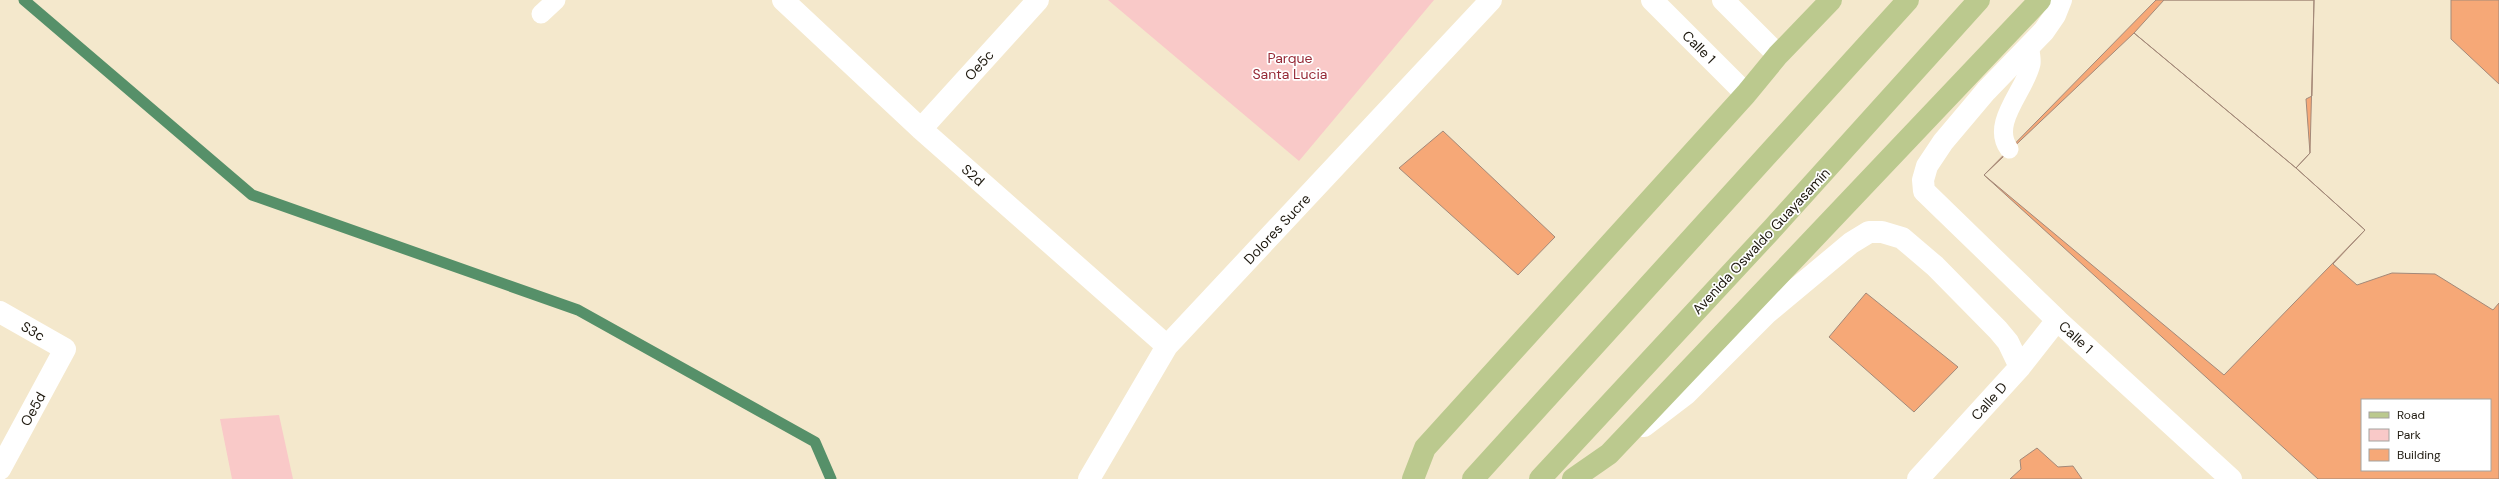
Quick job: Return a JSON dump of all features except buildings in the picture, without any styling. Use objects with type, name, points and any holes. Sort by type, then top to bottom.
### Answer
[{"type":"main road","points":[[1413,479],[1425,448],[1746,94],[1778,55],[1831,0]]},
{"type":"main road","points":[[1473,479],[1908,0]]},
{"type":"main road","name":"Avenida Oswaldo Guayasamín","points":[[1540,479],[1773,228],[1979,0]]},
{"type":"main road","points":[[1573,479],[1609,454],[2040,0]]},
{"type":"street","name":"S2d","points":[[783,0],[921,129],[1167,346]]},
{"type":"street","name":"Oe5c","points":[[921,129],[1038,0]]},
{"type":"street","name":"Dolores Sucre","points":[[1089,479],[1167,346],[1491,0]]},
{"type":"street","name":"Calle 1","points":[[1652,0],[1746,94]]},
{"type":"street","points":[[1723,0],[1778,55]]},
{"type":"street","points":[[2029,46],[2048,26],[2061,0]]},
{"type":"street","name":"Calle 1","points":[[2029,46],[1986,91],[1943,142],[1927,166],[1923,180],[1924,191],[2057,320],[2231,479]]},
{"type":"street","points":[[1609,454],[1686,394],[1767,313],[1850,242],[1869,232],[1882,232],[1902,238],[1935,266],[1998,330],[2008,342],[2020,367]]},
{"type":"street","name":"S3c","points":[[0,312],[65,349]]},
{"type":"street","name":"Calle D","points":[[1918,479],[2020,367],[2057,320]]},
{"type":"street","name":"Oe5d","points":[[0,469],[65,349]]},
{"type":"lane","points":[[541,14],[556,0]]},
{"type":"lane","points":[[2009,149],[2003,142],[2004,129],[2031,64],[2029,46]]},
{"type":"green space","name":"Parque Santa Lucia","points":[[1108,0],[1434,0],[1299,161]]},
{"type":"green space","points":[[279,415],[293,479],[232,479],[220,419]]},
{"type":"waterway","points":[[24,0],[252,195],[578,310],[815,442],[831,479]]}]
